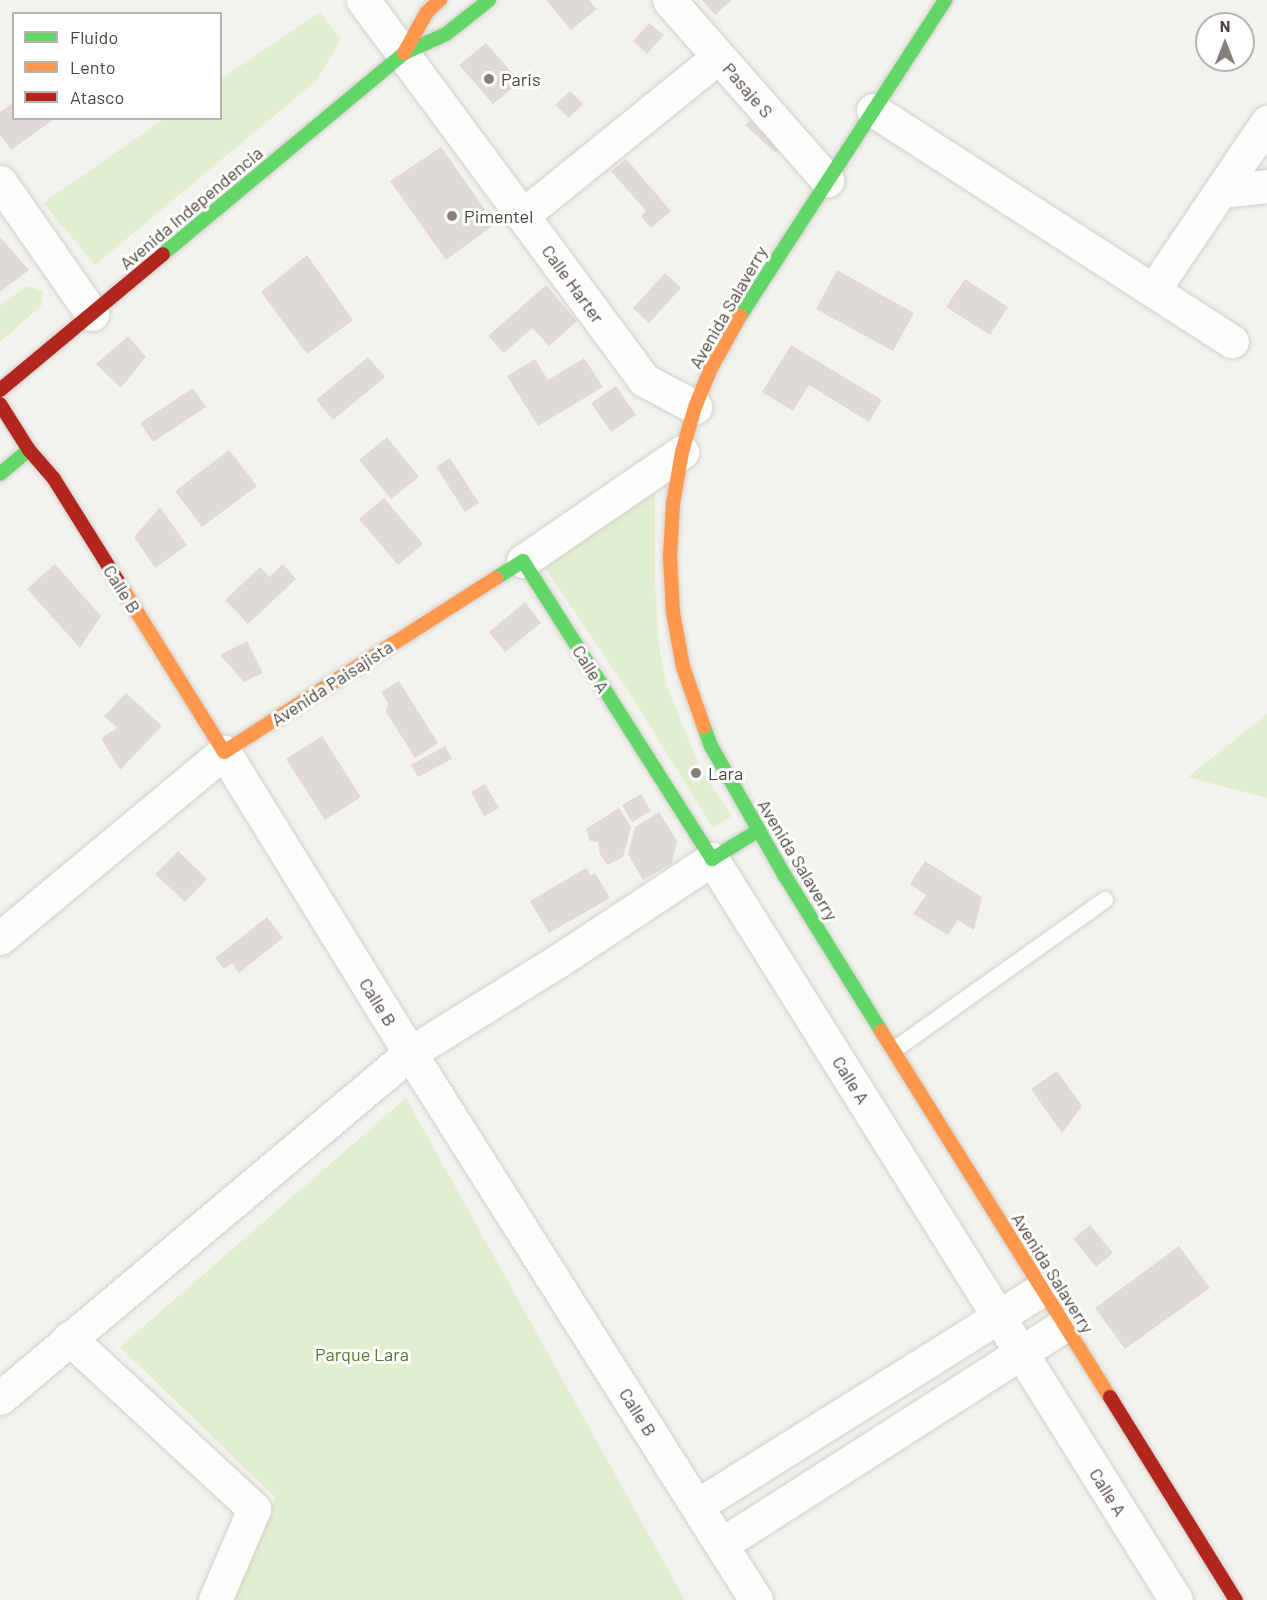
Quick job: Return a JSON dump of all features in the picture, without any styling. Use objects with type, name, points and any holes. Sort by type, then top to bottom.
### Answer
[{"type":"main road","name":"Avenida Independencia","points":[[404,53],[427,12],[440,0]]},
{"type":"main road","name":"Avenida Independencia","points":[[0,390],[404,53],[446,34],[489,0]]},
{"type":"main road","name":"Avenida Salaverry","points":[[945,0],[742,312],[711,368],[682,452],[673,504],[670,557],[673,612],[683,667],[711,746],[785,876],[1236,1600]]},
{"type":"main road","name":"Calle B","points":[[0,404],[29,450],[54,479],[224,752]]},
{"type":"main road","points":[[0,474],[29,450]]},
{"type":"main road","name":"Avenida Paisajista","points":[[224,752],[523,561]]},
{"type":"main road","name":"Calle A","points":[[523,561],[712,859]]},
{"type":"main road","points":[[712,859],[759,830]]},
{"type":"street","name":"Calle Harter","points":[[363,0],[644,380],[696,407]]},
{"type":"street","name":"Pasaje S","points":[[669,0],[827,180]]},
{"type":"street","points":[[523,215],[718,57]]},
{"type":"street","points":[[873,110],[1232,341]]},
{"type":"street","points":[[1154,290],[1267,122]]},
{"type":"street","points":[[0,182],[92,314]]},
{"type":"street","points":[[1221,191],[1267,186]]},
{"type":"street","name":"Avenida Paisajista","points":[[523,561],[682,452]]},
{"type":"street","name":"Avenida Paisajista","points":[[0,939],[224,752]]},
{"type":"street","name":"Calle B","points":[[224,752],[410,1053],[756,1600]]},
{"type":"street","points":[[0,1398],[410,1053],[558,961],[712,859]]},
{"type":"street","name":"Calle A","points":[[712,859],[1176,1600]]},
{"type":"street","points":[[698,1505],[1042,1289]]},
{"type":"street","points":[[722,1544],[1064,1324]]},
{"type":"street","points":[[69,1338],[254,1509],[215,1600]]},
{"type":"lane","points":[[894,1050],[1105,900]]},
{"type":"green space","points":[[320,12],[341,39],[317,80],[95,265],[43,203],[163,120],[222,120],[222,78]]},
{"type":"green space","points":[[27,286],[43,291],[42,305],[0,342],[0,305]]},
{"type":"green space","points":[[655,486],[655,582],[659,645],[667,687],[702,772],[732,816],[713,828],[629,692],[545,568]]},
{"type":"green space","points":[[1267,714],[1267,798],[1188,777]]},
{"type":"green space","name":"Parque Lara","points":[[406,1098],[685,1600],[232,1600],[276,1498],[120,1347]]},
{"type":"building","points":[[546,0],[589,0],[597,9],[571,30]]},
{"type":"building","points":[[702,0],[732,0],[715,15]]},
{"type":"building","points":[[649,23],[664,35],[647,54],[633,41]]},
{"type":"building","points":[[486,43],[520,82],[493,104],[459,65]]},
{"type":"building","points":[[570,91],[583,104],[569,118],[555,105]]},
{"type":"building","points":[[12,103],[12,120],[53,120],[11,150],[0,135],[0,112]]},
{"type":"building","points":[[756,117],[785,143],[776,153],[745,125]]},
{"type":"building","points":[[441,147],[495,224],[446,260],[390,181]]},
{"type":"building","points":[[626,159],[671,211],[651,228],[641,216],[646,211],[611,171]]},
{"type":"building","points":[[0,237],[29,270],[0,292]]},
{"type":"building","points":[[307,255],[353,320],[307,354],[261,292]]},
{"type":"building","points":[[837,270],[914,313],[893,351],[816,309]]},
{"type":"building","points":[[665,273],[681,288],[649,323],[633,308]]},
{"type":"building","points":[[965,279],[1008,307],[990,335],[946,307]]},
{"type":"building","points":[[546,285],[577,321],[549,346],[532,328],[504,353],[488,336]]},
{"type":"building","points":[[128,336],[146,357],[121,388],[96,364]]},
{"type":"building","points":[[791,345],[882,400],[869,422],[809,385],[793,411],[762,392]]},
{"type":"building","points":[[368,357],[385,377],[333,420],[316,400]]},
{"type":"building","points":[[584,358],[603,387],[538,426],[507,376],[535,359],[548,380]]},
{"type":"building","points":[[616,386],[636,415],[611,432],[591,403]]},
{"type":"building","points":[[193,388],[206,407],[153,442],[140,423]]},
{"type":"building","points":[[387,437],[419,477],[391,499],[359,460]]},
{"type":"building","points":[[229,450],[257,486],[202,527],[175,491]]},
{"type":"building","points":[[450,458],[479,503],[465,512],[436,467]]},
{"type":"building","points":[[384,498],[423,544],[398,565],[359,519]]},
{"type":"building","points":[[160,507],[187,545],[155,568],[134,537]]},
{"type":"building","points":[[55,564],[101,616],[80,648],[27,589]]},
{"type":"building","points":[[283,564],[296,579],[248,624],[225,600],[260,567],[269,577]]},
{"type":"building","points":[[525,602],[541,623],[505,652],[489,632]]},
{"type":"building","points":[[247,641],[263,673],[244,682],[220,655]]},
{"type":"building","points":[[399,681],[438,743],[415,758],[386,712],[388,703],[381,692]]},
{"type":"building","points":[[126,693],[162,726],[120,770],[101,738],[117,728],[104,716]]},
{"type":"building","points":[[322,736],[361,797],[325,820],[286,759]]},
{"type":"building","points":[[445,746],[452,759],[418,777],[411,765]]},
{"type":"building","points":[[485,784],[499,808],[484,816],[471,792]]},
{"type":"building","points":[[641,794],[651,811],[632,822],[622,805]]},
{"type":"building","points":[[619,808],[631,827],[623,857],[607,865],[600,854],[598,842],[590,841],[586,829]]},
{"type":"building","points":[[659,812],[677,841],[672,863],[643,880],[628,854],[635,827]]},
{"type":"building","points":[[178,851],[207,879],[185,902],[155,874]]},
{"type":"building","points":[[925,861],[982,897],[974,930],[958,920],[948,935],[913,914],[926,895],[910,884]]},
{"type":"building","points":[[586,868],[591,876],[595,873],[610,898],[549,933],[530,901]]},
{"type":"building","points":[[267,917],[283,938],[239,973],[232,963],[224,969],[215,958]]},
{"type":"building","points":[[1057,1071],[1082,1106],[1062,1133],[1031,1089]]},
{"type":"building","points":[[1090,1225],[1113,1253],[1096,1267],[1073,1239]]},
{"type":"building","points":[[1179,1246],[1210,1288],[1125,1349],[1095,1308]]},
{"type":"traffic: fast","points":[[163,254],[404,53],[446,34],[489,0]]},
{"type":"traffic: fast","points":[[740,316],[945,0]]},
{"type":"traffic: fast","points":[[0,474],[29,450]]},
{"type":"traffic: fast","points":[[496,578],[523,561],[712,859],[759,830]]},
{"type":"traffic: fast","points":[[704,727],[711,746],[785,876],[881,1031]]},
{"type":"traffic: slow","points":[[404,53],[427,12],[440,0]]},
{"type":"traffic: slow","points":[[704,727],[683,667],[673,612],[670,557],[673,504],[682,452],[695,407],[711,368],[740,316]]},
{"type":"traffic: slow","points":[[119,583],[224,752],[496,578]]},
{"type":"traffic: slow","points":[[881,1031],[1110,1397]]},
{"type":"traffic: jam","points":[[0,390],[163,254]]},
{"type":"traffic: jam","points":[[0,404],[29,450],[54,479],[119,583]]},
{"type":"traffic: jam","points":[[1110,1397],[1236,1600]]},
{"type":"place","name":"Paris","points":[[489,79]]},
{"type":"place","name":"Pimentel","points":[[452,216]]},
{"type":"place","name":"Lara","points":[[696,773]]}]
